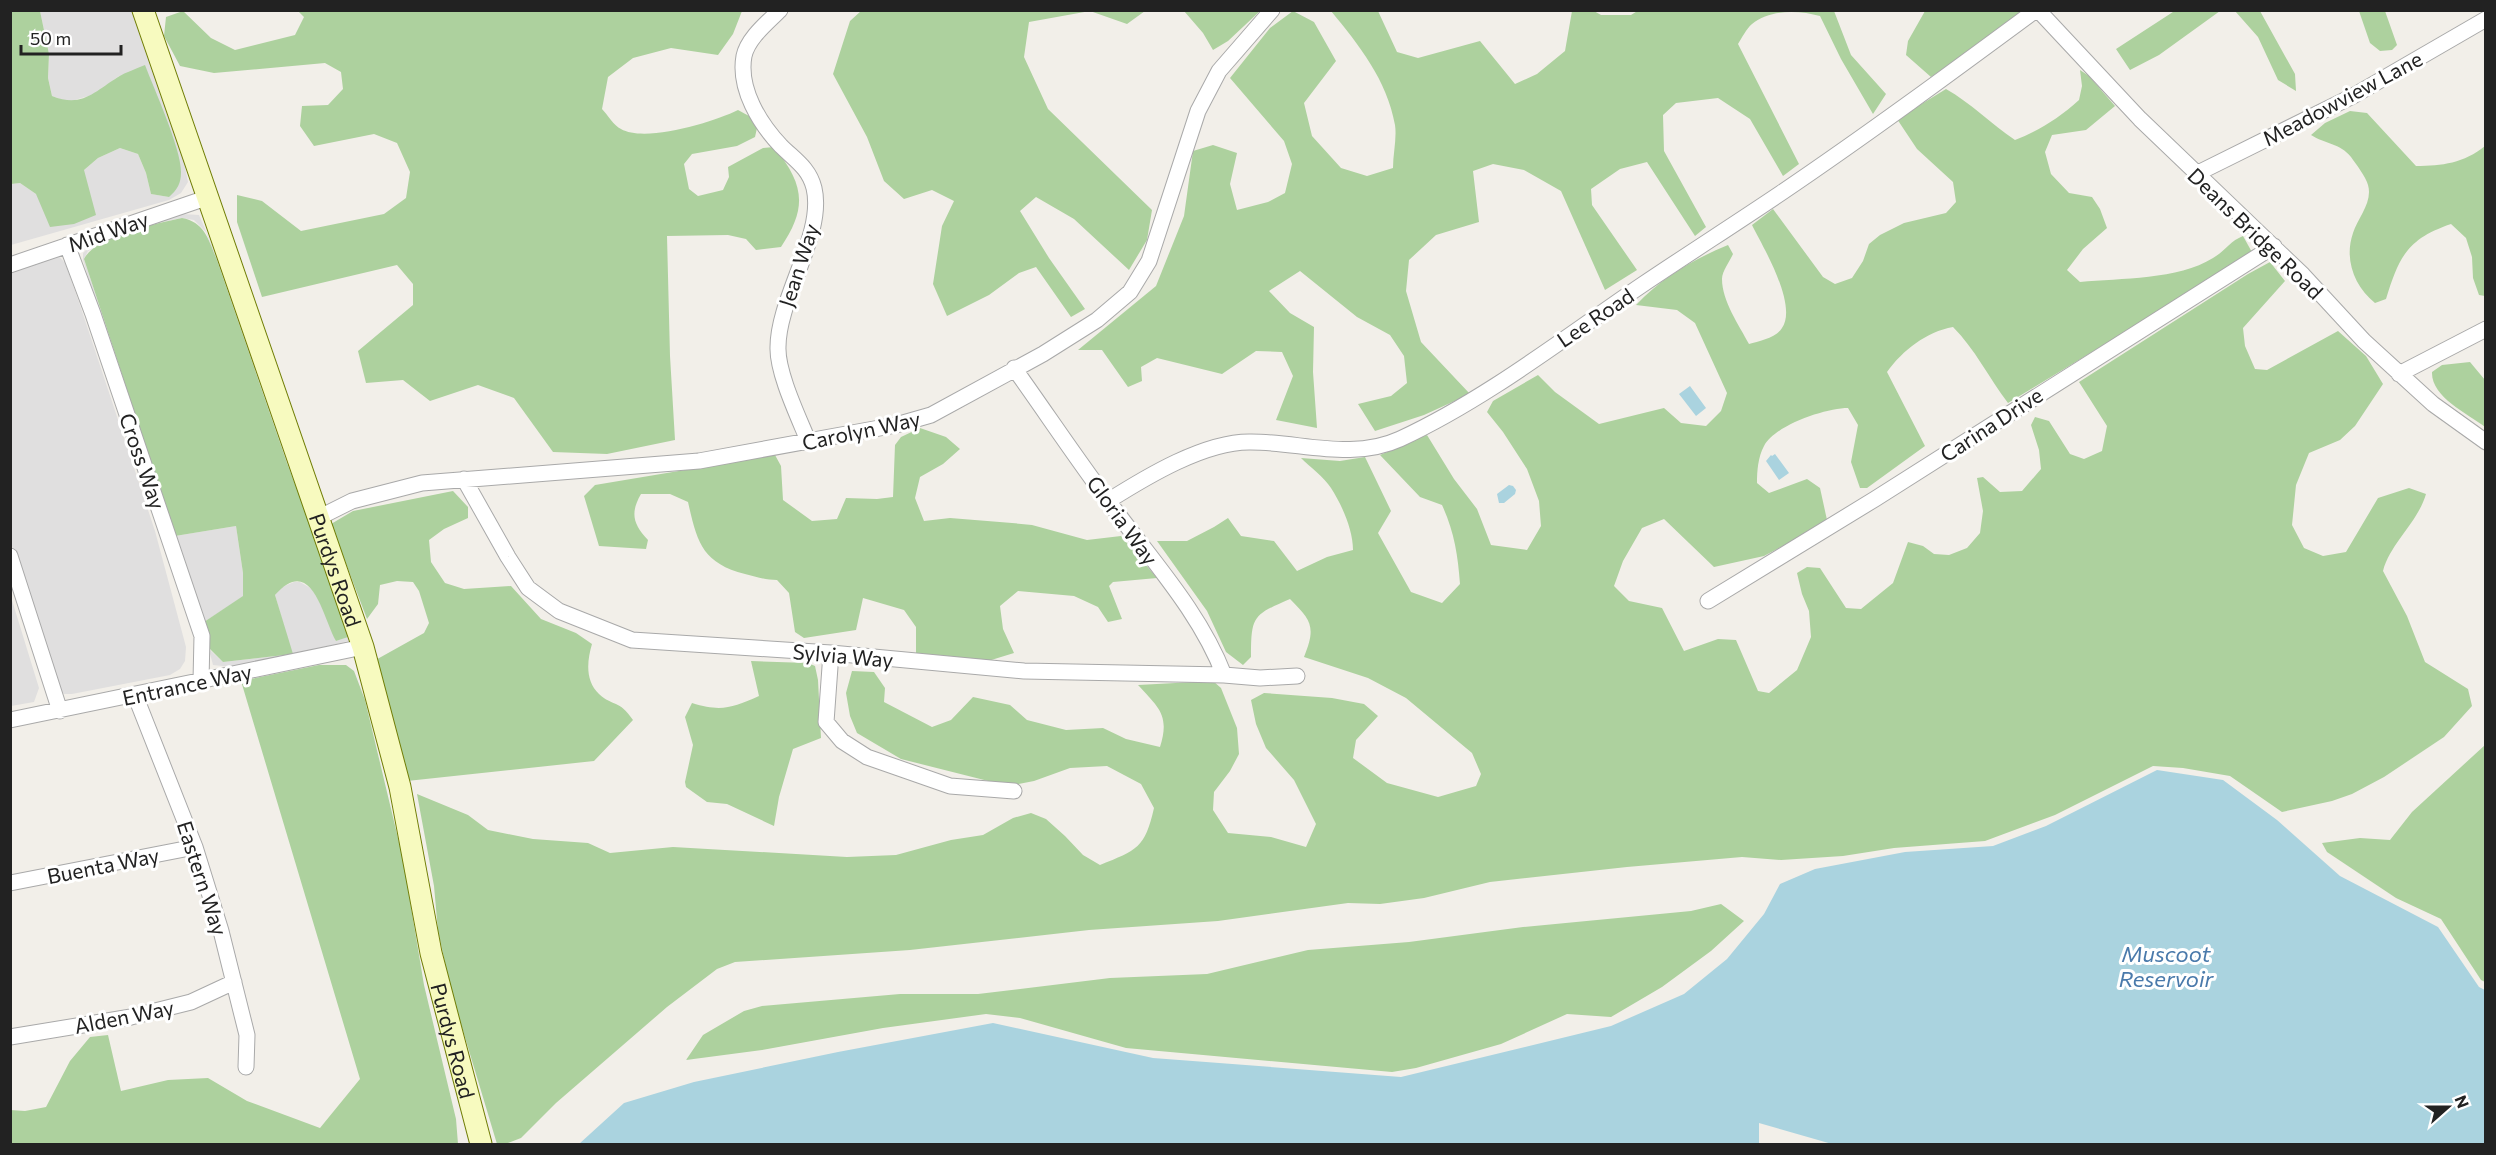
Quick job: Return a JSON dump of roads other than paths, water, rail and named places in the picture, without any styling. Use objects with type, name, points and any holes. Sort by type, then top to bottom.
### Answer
[{"type":"main road","name":"Purdys Road","points":[[143,10],[206,198],[363,647],[400,787],[431,953],[481,1144]]},
{"type":"street","name":"Jean Way","points":[[780,10],[757,32],[744,56],[745,86],[760,121],[810,174],[815,191],[813,222],[801,266],[781,316],[777,349],[786,385],[808,443]]},
{"type":"street","name":"Carolyn Way","points":[[318,518],[352,501],[422,483],[699,461],[808,443],[897,425],[931,415],[1043,354],[1097,321],[1131,291],[1149,261],[1198,111],[1219,71],[1272,10]]},
{"type":"street","name":"Deans Bridge Road","points":[[2037,10],[2196,174],[2274,246],[2399,374],[2433,404],[2486,442]]},
{"type":"street","name":"Lee Road","points":[[1108,501],[1188,457],[1230,444],[1251,441],[1350,451],[1381,446],[1430,425],[1496,384],[1780,193],[2037,10]]},
{"type":"street","name":"Meadowview Lane","points":[[2196,174],[2353,96],[2486,19]]},
{"type":"street","name":"Mid Way","points":[[10,265],[206,198]]},
{"type":"street","name":"Cross Way","points":[[67,245],[93,314],[202,636],[201,681]]},
{"type":"street","name":"Carina Drive","points":[[1708,601],[1875,499],[2274,246]]},
{"type":"street","points":[[2399,374],[2486,329]]},
{"type":"street","name":"Gloria Way","points":[[1014,368],[1108,501],[1193,614],[1214,648],[1224,675]]},
{"type":"street","name":"Sylvia Way","points":[[464,479],[507,557],[528,588],[559,611],[632,640],[831,653],[1024,671],[1224,675],[1260,678],[1297,676]]},
{"type":"street","points":[[10,556],[60,711]]},
{"type":"street","name":"Entrance Way","points":[[10,720],[363,647]]},
{"type":"street","points":[[831,653],[826,722],[842,741],[867,757],[950,786],[1014,791]]},
{"type":"street","name":"Eastern Way","points":[[135,695],[195,847],[221,931],[247,1035],[246,1067]]},
{"type":"street","name":"Buenta Way","points":[[10,883],[195,847]]},
{"type":"street","name":"Alden Way","points":[[10,1037],[131,1017],[191,1002],[234,982]]},
{"type":"water","points":[[1690,386],[1706,408],[1696,416],[1679,394]]},
{"type":"water","points":[[1775,454],[1789,473],[1779,480],[1766,461]]},
{"type":"water","points":[[1509,485],[1516,490],[1515,494],[1504,503],[1499,503],[1497,494]]},
{"type":"water","name":"Muscoot Reservoir","points":[[2157,770],[2223,780],[2277,820],[2340,876],[2438,927],[2479,987],[2485,990],[2485,1144],[1832,1144],[1759,1123],[1759,1144],[579,1144],[624,1103],[694,1082],[993,1023],[1153,1058],[1401,1077],[1611,1026],[1684,994],[1727,959],[1764,914],[1780,884],[1815,869],[1905,852],[1993,846],[2046,826]]}]
